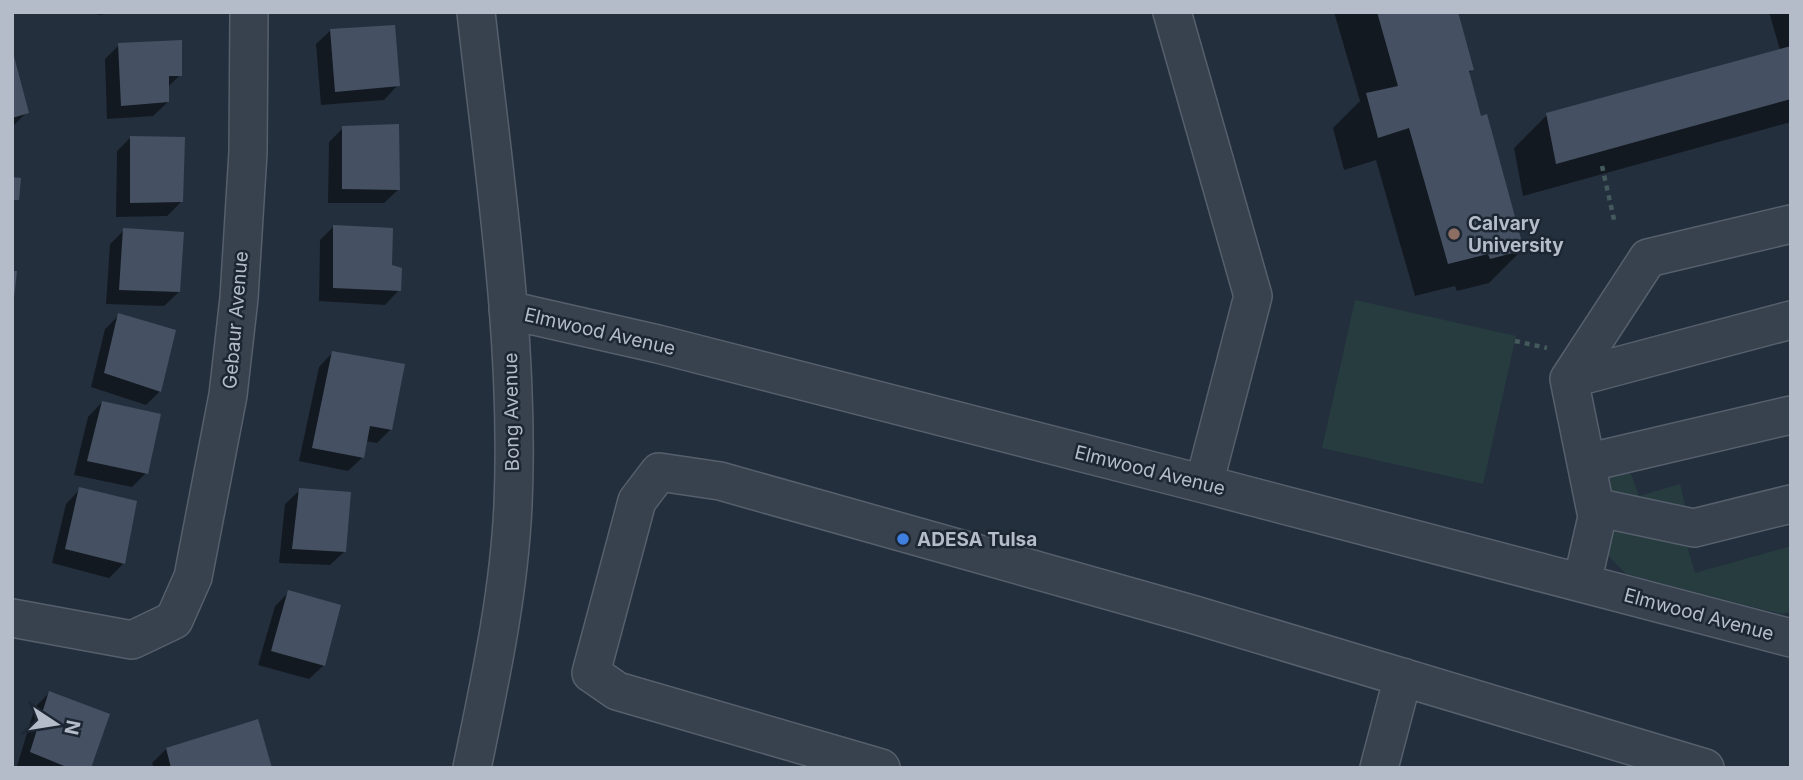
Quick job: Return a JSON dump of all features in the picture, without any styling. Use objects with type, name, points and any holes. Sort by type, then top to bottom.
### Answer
[{"type":"street","name":"Gebaur Avenue","points":[[12,618],[132,640],[174,620],[193,578],[228,395],[239,298],[247,165],[250,12]]},
{"type":"street","name":"Bong Avenue","points":[[472,768],[500,633],[513,506],[513,398],[508,310],[476,12]]},
{"type":"street","points":[[1172,12],[1253,296],[1204,484]]},
{"type":"street","points":[[1582,583],[1597,517],[1569,379],[1648,258],[1791,224]]},
{"type":"street","name":"Elmwood Avenue","points":[[508,310],[671,348],[1204,484],[1791,638]]},
{"type":"street","points":[[1569,379],[1791,320]]},
{"type":"street","points":[[1586,463],[1791,415]]},
{"type":"street","points":[[881,768],[617,691],[591,673],[637,501],[659,472],[720,481],[1195,615],[1705,768]]},
{"type":"street","points":[[1595,507],[1694,528],[1791,504]]},
{"type":"street","points":[[1379,768],[1404,677]]},
{"type":"path","points":[[1602,166],[1615,224]]},
{"type":"path","points":[[1515,341],[1547,348]]},
{"type":"green space","points":[[1355,300],[1516,336],[1483,484],[1322,448]]},
{"type":"green space","points":[[1614,472],[1631,474],[1639,496],[1680,484],[1685,505],[1681,510],[1610,495],[1607,475]]},
{"type":"green space","points":[[1613,526],[1686,542],[1695,573],[1791,546],[1791,612],[1783,614],[1626,574],[1608,555],[1607,541]]},
{"type":"building","points":[[1377,12],[1458,12],[1474,70],[1469,71],[1481,116],[1487,114],[1524,250],[1490,259],[1488,254],[1448,264],[1409,128],[1378,138],[1366,93],[1398,86]]},
{"type":"building","points":[[395,25],[400,86],[335,92],[330,29]]},
{"type":"building","points":[[182,40],[182,76],[169,76],[169,102],[121,106],[118,43]]},
{"type":"building","points":[[1791,46],[1791,99],[1556,164],[1546,113]]},
{"type":"building","points":[[12,49],[29,113],[12,118]]},
{"type":"building","points":[[399,124],[400,190],[342,189],[342,126]]},
{"type":"building","points":[[130,136],[185,137],[183,202],[130,203]]},
{"type":"building","points":[[12,177],[21,178],[19,200],[12,200]]},
{"type":"building","points":[[333,225],[393,228],[392,265],[402,268],[401,291],[333,288]]},
{"type":"building","points":[[123,228],[184,232],[180,292],[119,290]]},
{"type":"building","points":[[12,271],[17,271],[14,298],[12,298]]},
{"type":"building","points":[[118,313],[176,330],[161,392],[104,373]]},
{"type":"building","points":[[332,351],[405,364],[392,430],[370,426],[364,458],[312,448]]},
{"type":"building","points":[[102,401],[161,414],[148,474],[87,461]]},
{"type":"building","points":[[79,487],[137,501],[125,564],[65,549]]},
{"type":"building","points":[[299,488],[351,492],[346,552],[292,549]]},
{"type":"building","points":[[288,590],[341,605],[325,666],[271,651]]},
{"type":"building","points":[[49,691],[110,714],[91,768],[69,768],[30,752]]},
{"type":"building","points":[[258,719],[272,768],[171,768],[166,748]]},
{"type":"place","name":"Calvary University","points":[[1454,234]]},
{"type":"place","name":"ADESA Tulsa","points":[[903,539]]}]
